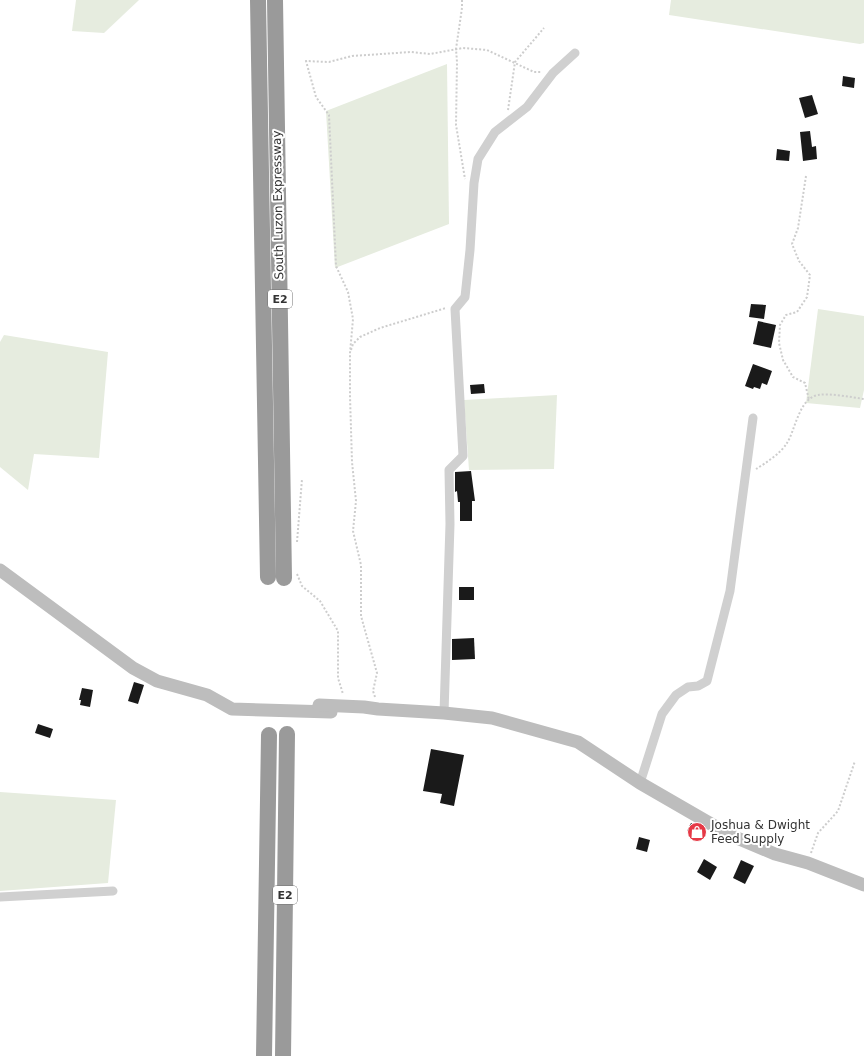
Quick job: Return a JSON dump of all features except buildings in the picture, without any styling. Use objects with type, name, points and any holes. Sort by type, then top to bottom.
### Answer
[{"type":"highway","name":"South Luzon Expressway","points":[[258,0],[268,577]]},
{"type":"highway","name":"South Luzon Expressway","points":[[275,0],[290,574]]},
{"type":"highway","name":"E2","points":[[264,1056],[269,734]]},
{"type":"highway","name":"E2","points":[[283,1056],[287,734]]},
{"type":"street","points":[[444,713],[450,524],[449,470],[463,456],[455,309],[465,297],[470,250],[474,183],[478,159],[495,132],[528,107],[553,73],[575,53]]},
{"type":"street","points":[[640,783],[662,714],[676,695],[688,687],[698,686],[707,680],[730,591],[744,475],[753,418]]},
{"type":"street","points":[[0,570],[133,668],[157,681],[206,695],[232,709],[338,712],[348,707]]},
{"type":"street","points":[[319,705],[348,707],[364,706],[378,709],[444,713],[492,718],[578,742],[640,783],[730,835],[775,854],[808,863],[864,885]]},
{"type":"street","points":[[0,897],[112,891]]},
{"type":"path","points":[[462,0],[456,50],[456,125],[465,179]]},
{"type":"path","points":[[507,115],[515,62],[544,28]]},
{"type":"path","points":[[378,709],[373,691],[377,673],[361,616],[361,565],[353,532],[356,501],[352,462],[350,353],[353,319],[348,292],[336,266],[329,115],[316,97],[306,61],[329,62],[352,56],[411,52],[430,54],[463,48],[488,50],[534,72],[553,73]]},
{"type":"path","points":[[806,176],[798,228],[792,244],[799,261],[810,275],[807,297],[797,312],[786,315],[780,325],[779,343],[783,360],[793,377],[805,382],[809,400]]},
{"type":"path","points":[[350,353],[353,344],[360,336],[380,328],[447,308],[453,304],[458,305]]},
{"type":"path","points":[[744,475],[768,462],[787,444],[799,414],[809,400],[816,395],[864,399]]},
{"type":"path","points":[[297,547],[302,479]]},
{"type":"path","points":[[290,574],[320,601],[338,631],[338,678],[348,707]]},
{"type":"path","points":[[808,863],[818,833],[838,811],[854,761]]},
{"type":"shaded area","points":[[76,0],[139,0],[104,33],[72,31]]},
{"type":"shaded area","points":[[671,0],[864,0],[864,43],[860,44],[669,15]]},
{"type":"shaded area","points":[[447,64],[449,224],[335,268],[326,111]]},
{"type":"shaded area","points":[[818,309],[864,316],[864,390],[860,408],[806,403]]},
{"type":"shaded area","points":[[4,335],[108,352],[99,458],[34,454],[28,490],[0,467],[0,342]]},
{"type":"shaded area","points":[[557,395],[554,469],[469,470],[464,400]]},
{"type":"shaded area","points":[[0,792],[116,800],[108,883],[0,891]]},
{"type":"place","name":"Joshua & Dwight Feed Supply","points":[[697,832]]}]
